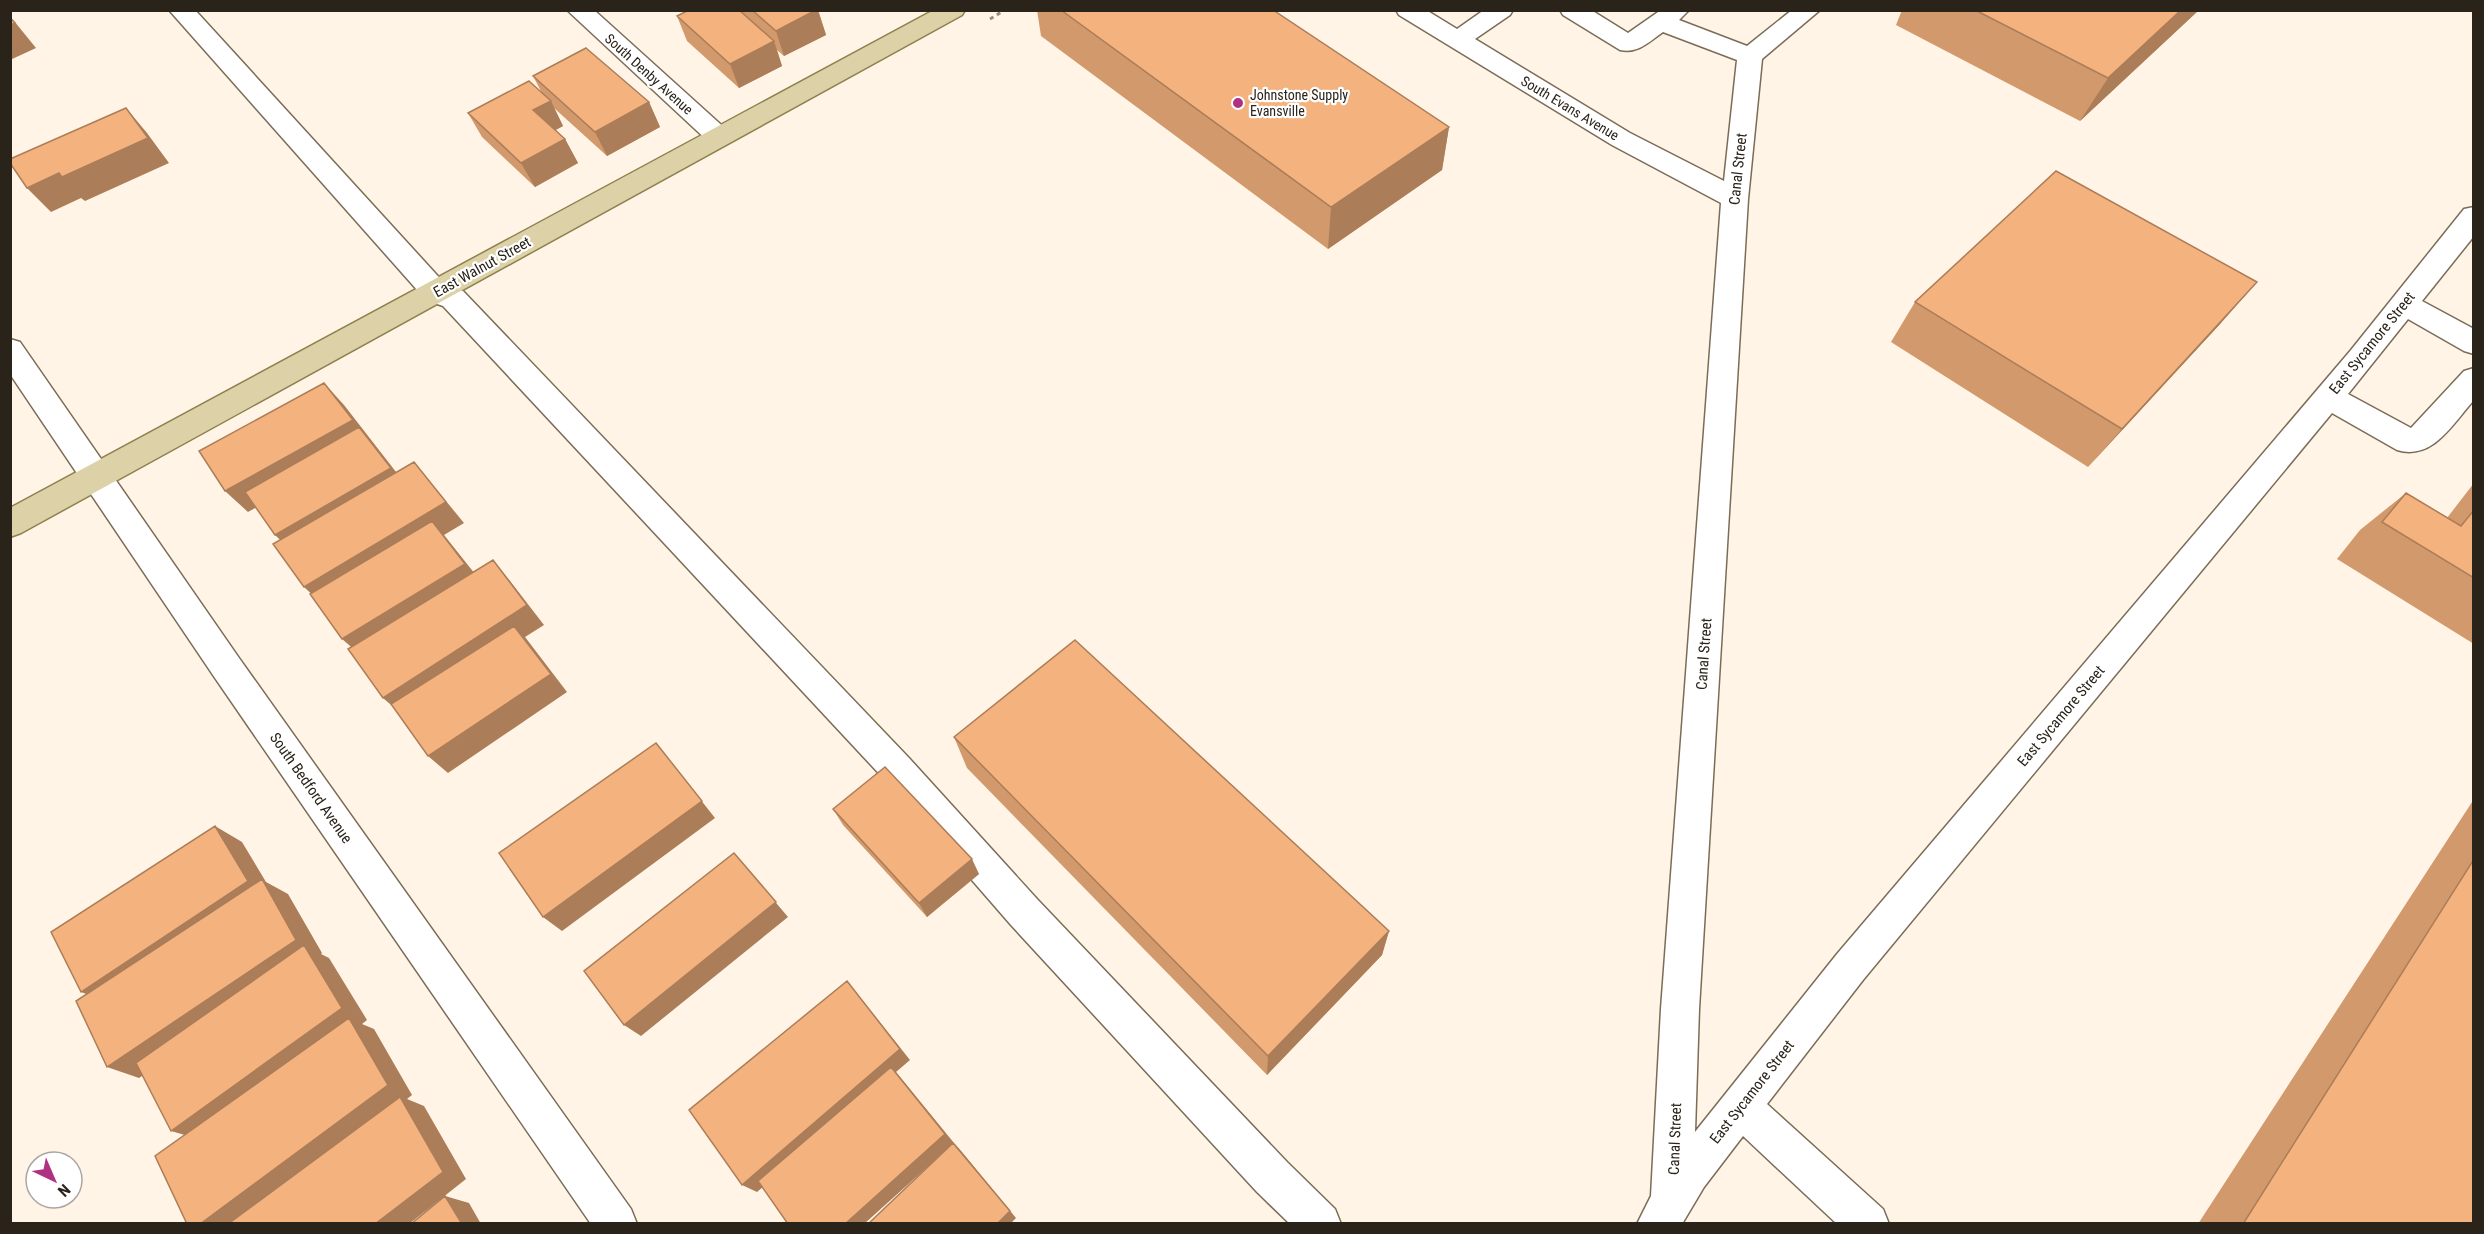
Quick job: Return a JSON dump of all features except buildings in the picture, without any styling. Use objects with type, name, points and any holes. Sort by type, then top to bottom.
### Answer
[{"type":"main road","name":"East Walnut Street","points":[[10,524],[953,10]]},
{"type":"street","points":[[181,10],[436,293],[453,298],[897,769],[1024,912],[1232,1134],[1320,1224]]},
{"type":"street","name":"South Denby Avenue","points":[[579,10],[719,137]]},
{"type":"street","name":"South Evans Avenue","points":[[1408,10],[1622,139],[1735,199]]},
{"type":"street","points":[[1457,40],[1501,10]]},
{"type":"street","points":[[1572,10],[1629,44],[1669,16],[1749,70],[1808,10]]},
{"type":"street","name":"Canal Street","points":[[1667,1216],[1735,199],[1749,70]]},
{"type":"street","name":"East Sycamore Street","points":[[1667,1216],[1689,1172],[1858,958],[2329,396],[2474,216]]},
{"type":"street","points":[[2404,304],[2474,343]]},
{"type":"street","name":"South Bedford Avenue","points":[[10,350],[227,668],[616,1224]]},
{"type":"street","points":[[2329,396],[2408,441],[2421,438],[2474,380]]},
{"type":"street","points":[[1741,1107],[1868,1224]]},
{"type":"place","name":"Johnstone Supply Evansville","points":[[1238,103]]}]
